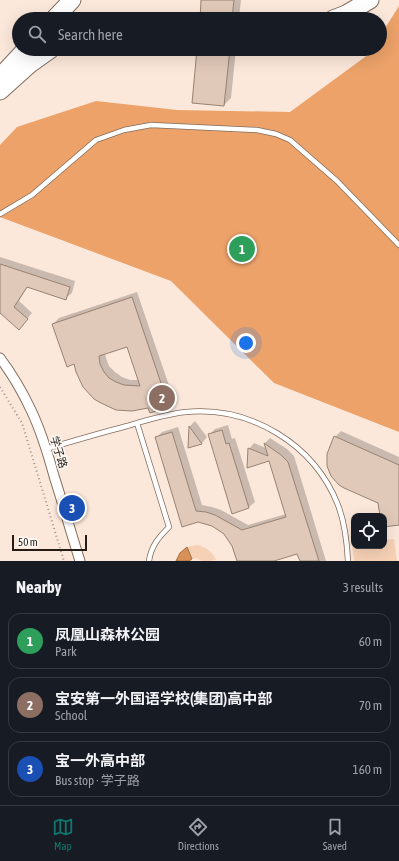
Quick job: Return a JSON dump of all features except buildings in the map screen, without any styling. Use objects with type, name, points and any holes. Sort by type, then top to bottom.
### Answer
[{"type":"highway","points":[[61,12],[72,0]]},
{"type":"highway","points":[[349,12],[370,0]]},
{"type":"highway","points":[[0,77],[20,56]]},
{"type":"highway","points":[[0,90],[41,56]]},
{"type":"street","name":"学子路","points":[[0,358],[12,375],[32,411],[46,449],[80,561]]},
{"type":"lane","points":[[0,214],[32,195],[96,140],[124,130],[151,125],[257,130],[276,134],[290,140],[337,181],[399,245]]},
{"type":"lane","points":[[46,449],[164,415],[187,412],[224,413],[251,420],[273,430],[296,446],[312,462],[331,488],[346,534],[348,561]]},
{"type":"lane","points":[[137,423],[169,527],[154,545],[149,561]]},
{"type":"path","points":[[0,387],[22,423],[64,561]]},
{"type":"shaded area","points":[[399,6],[399,432],[274,383],[171,281],[0,217],[0,145],[17,127],[96,101],[177,110],[290,112],[366,56],[387,56],[387,25]]},
{"type":"shaded area","points":[[394,539],[397,561],[354,561],[353,549],[387,549],[387,540]]},
{"type":"shaded area","points":[[197,545],[208,550],[213,554],[216,560],[202,561],[196,558],[192,559],[187,547]]},
{"type":"shaded area","points":[[187,547],[192,559],[189,561],[176,561],[180,553]]},
{"type":"place","name":"凤凰山森林公园","points":[[242,249]]},
{"type":"place","name":"宝安第一外国语学校(集团)高中部","points":[[162,398]]},
{"type":"place","name":"宝一外高中部","points":[[72,508]]}]
